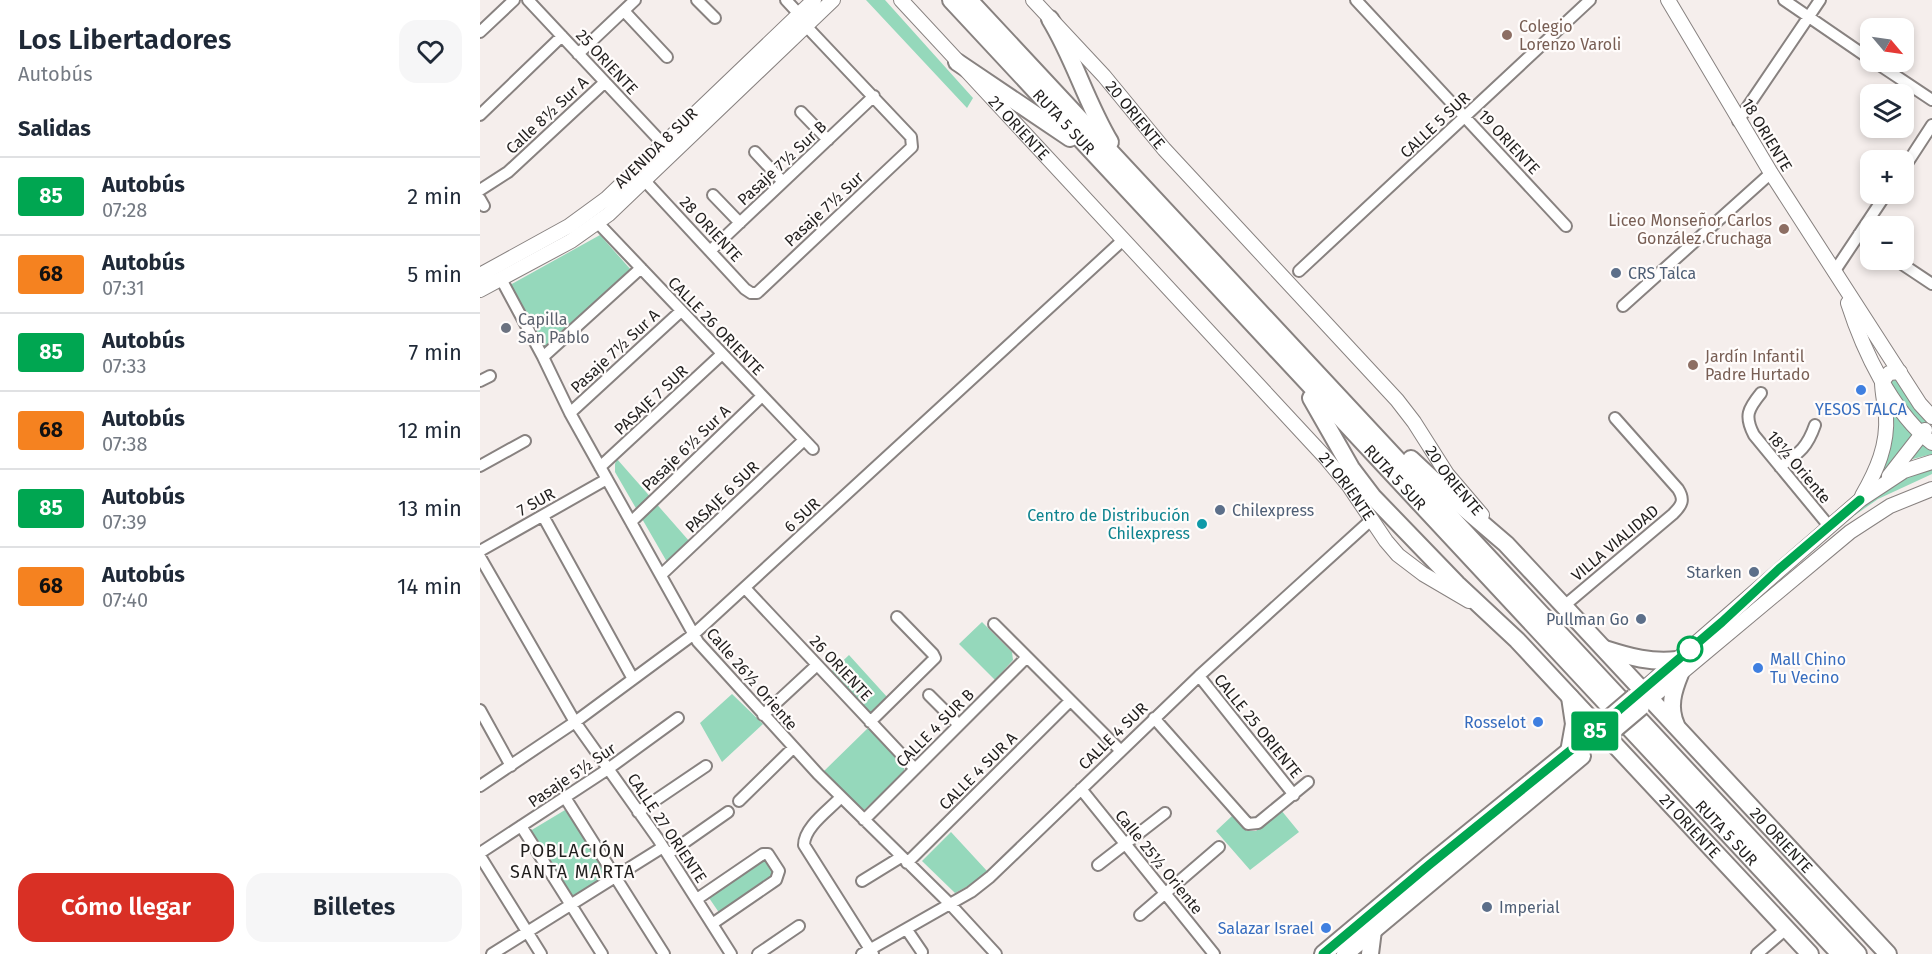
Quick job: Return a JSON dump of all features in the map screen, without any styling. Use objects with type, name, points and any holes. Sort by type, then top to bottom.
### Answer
[{"type":"highway","name":"RUTA 5 SUR","points":[[951,0],[1840,954]]},
{"type":"highway","name":"RUTA 5 SUR","points":[[969,0],[1858,954]]},
{"type":"highway","points":[[1050,18],[1066,47],[1096,118],[1126,168]]},
{"type":"highway","points":[[957,62],[1104,164]]},
{"type":"highway","points":[[1288,362],[1365,488],[1488,614]]},
{"type":"highway","points":[[1351,409],[1380,431],[1506,544]]},
{"type":"highway","name":"20 ORIENTE","points":[[1506,544],[1604,649],[1642,698],[1678,729],[1888,954]]},
{"type":"highway","name":"21 ORIENTE","points":[[1488,614],[1508,630],[1570,697],[1607,728],[1810,954]]},
{"type":"highway","points":[[1604,649],[1642,660],[1664,661],[1679,667],[1672,700],[1673,716],[1678,729]]},
{"type":"highway","points":[[1569,752],[1574,724],[1570,697]]},
{"type":"highway","points":[[1324,953],[1366,927],[1642,698]]},
{"type":"highway","points":[[1324,953],[1351,952],[1366,927],[1569,752],[1607,728]]},
{"type":"highway","points":[[1366,927],[1370,954]]},
{"type":"main road","name":"AVENIDA 8 SUR","points":[[480,290],[572,241],[598,223],[645,181],[803,20],[814,0]]},
{"type":"main road","name":"AVENIDA 8 SUR","points":[[480,275],[585,216],[618,189],[803,20],[833,0]]},
{"type":"main road","name":"21 ORIENTE","points":[[901,0],[1325,457],[1349,486],[1386,541],[1406,562],[1488,614]]},
{"type":"main road","name":"20 ORIENTE","points":[[1033,0],[1104,76],[1164,149],[1397,400],[1447,474],[1506,544]]},
{"type":"main road","name":"18 ORIENTE","points":[[1668,0],[1738,121],[1920,404],[1932,418]]},
{"type":"main road","name":"18 ORIENTE","points":[[1842,284],[1862,342],[1880,378],[1927,439]]},
{"type":"main road","points":[[1860,500],[1880,461],[1885,441],[1886,412],[1880,378],[1889,373],[1900,372]]},
{"type":"main road","points":[[1877,488],[1927,439],[1932,418]]},
{"type":"main road","points":[[1679,667],[1722,622],[1828,524],[1904,471],[1932,462]]},
{"type":"main road","points":[[1642,698],[1679,667],[1755,612],[1863,523],[1890,506],[1930,489]]},
{"type":"street","points":[[480,32],[514,0]]},
{"type":"street","name":"25 ORIENTE","points":[[528,0],[664,145]]},
{"type":"street","points":[[578,54],[635,0]]},
{"type":"street","points":[[697,0],[715,18]]},
{"type":"street","points":[[786,0],[874,96]]},
{"type":"street","name":"19 ORIENTE","points":[[1356,0],[1566,226]]},
{"type":"street","points":[[1784,0],[1860,52]]},
{"type":"street","points":[[1738,121],[1820,0]]},
{"type":"street","name":"CALLE 5 SUR","points":[[1299,271],[1585,2]]},
{"type":"street","points":[[624,10],[667,57]]},
{"type":"street","points":[[480,114],[562,36]]},
{"type":"street","points":[[1890,72],[1932,100]]},
{"type":"street","name":"Calle 8½ Sur A","points":[[480,190],[508,172],[605,82]]},
{"type":"street","name":"Pasaje 7½ Sur B","points":[[711,250],[874,96]]},
{"type":"street","name":"Pasaje 7½ Sur","points":[[757,293],[912,147],[911,136],[874,96]]},
{"type":"street","points":[[801,112],[828,140]]},
{"type":"street","points":[[1914,153],[1932,125]]},
{"type":"street","points":[[755,153],[783,182]]},
{"type":"street","points":[[1623,306],[1771,173]]},
{"type":"street","name":"28 ORIENTE","points":[[645,181],[745,289],[751,293],[757,293]]},
{"type":"street","points":[[713,195],[740,223]]},
{"type":"street","points":[[1834,272],[1879,204]]},
{"type":"street","name":"CALLE 26 ORIENTE","points":[[598,223],[813,449]]},
{"type":"street","name":"6 SUR","points":[[480,786],[575,722],[694,634],[1122,240]]},
{"type":"street","points":[[543,357],[641,268]]},
{"type":"street","points":[[1911,270],[1932,284]]},
{"type":"street","name":"Calle 26½ Oriente","points":[[501,279],[570,413],[703,649],[840,798],[950,904],[996,954]]},
{"type":"street","name":"Pasaje 7½ Sur A","points":[[570,413],[681,311]]},
{"type":"street","name":"PASAJE 7 SUR","points":[[600,467],[722,354]]},
{"type":"street","points":[[480,381],[490,376]]},
{"type":"street","points":[[1828,524],[1852,502],[1869,476],[1876,459],[1880,427],[1876,394],[1880,378]]},
{"type":"street","name":"18½ Oriente","points":[[1761,393],[1751,406],[1748,424],[1754,435],[1828,524]]},
{"type":"street","name":"Pasaje 6½ Sur A","points":[[631,522],[762,396]]},
{"type":"street","name":"VILLA VIALIDAD","points":[[1564,606],[1673,514],[1682,503],[1683,496],[1678,489],[1615,418]]},
{"type":"street","points":[[1780,467],[1803,449],[1815,425]]},
{"type":"street","name":"PASAJE 6 SUR","points":[[660,575],[804,440]]},
{"type":"street","points":[[480,466],[525,441]]},
{"type":"street","name":"7 SUR","points":[[480,551],[607,480]]},
{"type":"street","points":[[543,516],[633,679]]},
{"type":"street","name":"CALLE 4 SUR","points":[[868,952],[950,904],[990,877],[1154,718],[1371,520]]},
{"type":"street","name":"CALLE 27 ORIENTE","points":[[480,557],[575,722],[666,851],[731,954]]},
{"type":"street","name":"26 ORIENTE","points":[[745,588],[915,769]]},
{"type":"street","points":[[870,722],[935,659],[934,655],[897,617]]},
{"type":"street","points":[[994,624],[1120,750]]},
{"type":"street","name":"CALLE 4 SUR B","points":[[864,820],[1027,657]]},
{"type":"street","points":[[763,715],[817,665]]},
{"type":"street","name":"CALLE 25 ORIENTE","points":[[1199,676],[1294,795]]},
{"type":"street","points":[[930,695],[959,725]]},
{"type":"street","name":"CALLE 4 SUR A","points":[[862,881],[904,860],[1070,701]]},
{"type":"street","points":[[480,710],[511,766]]},
{"type":"street","name":"Pasaje 5½ Sur","points":[[480,854],[608,770],[678,718]]},
{"type":"street","name":"CALLE 25 ORIENTE","points":[[1154,718],[1243,820],[1251,825],[1258,823],[1308,782]]},
{"type":"street","points":[[739,801],[793,748]]},
{"type":"street","points":[[638,812],[706,766]]},
{"type":"street","name":"Calle 25½ Oriente","points":[[1081,789],[1214,954]]},
{"type":"street","points":[[566,798],[664,954]]},
{"type":"street","points":[[840,798],[810,829],[804,837],[804,845],[868,952]]},
{"type":"street","points":[[492,954],[615,877],[666,851],[728,812]]},
{"type":"street","points":[[1098,865],[1165,813]]},
{"type":"street","points":[[521,826],[602,954]]},
{"type":"street","points":[[1140,915],[1219,847]]},
{"type":"street","points":[[697,899],[766,853],[779,871],[776,879],[712,924]]},
{"type":"street","points":[[480,854],[541,954]]},
{"type":"street","points":[[758,954],[799,926]]},
{"type":"street","points":[[1757,954],[1786,929]]},
{"type":"street","points":[[907,930],[922,952]]},
{"type":"green space","points":[[866,0],[885,0],[973,98],[967,108]]},
{"type":"green space","points":[[600,235],[632,271],[545,349],[510,285]]},
{"type":"green space","points":[[1893,376],[1918,412],[1932,427],[1932,454],[1890,465],[1876,478],[1885,390]]},
{"type":"green space","points":[[617,459],[690,542],[667,562],[615,472]]},
{"type":"green space","points":[[1932,465],[1932,474],[1878,499],[1855,515],[1853,512],[1889,485]]},
{"type":"green space","points":[[982,622],[1012,652],[1013,660],[995,680],[959,644]]},
{"type":"green space","points":[[849,655],[888,698],[871,714],[831,672]]},
{"type":"green space","points":[[732,694],[763,724],[722,762],[700,723]]},
{"type":"green space","points":[[868,728],[904,766],[904,772],[864,810],[823,772]]},
{"type":"green space","points":[[565,810],[609,875],[572,898],[530,831]]},
{"type":"green space","points":[[1281,810],[1299,832],[1250,870],[1216,831],[1232,816],[1247,831],[1256,831]]},
{"type":"green space","points":[[951,832],[987,871],[979,880],[955,893],[922,861]]},
{"type":"green space","points":[[767,854],[780,874],[720,914],[707,895]]},
{"type":"bus line","name":"85","points":[[1323,954],[1592,733],[1860,500]]},
{"type":"place","name":"Colegio Lorenzo Varoli","points":[[1507,35]]},
{"type":"place","name":"Liceo Monseñor Carlos González Cruchaga","points":[[1784,229]]},
{"type":"place","name":"CRS Talca","points":[[1616,273]]},
{"type":"place","name":"Capilla San Pablo","points":[[506,328]]},
{"type":"place","name":"Jardín Infantil Padre Hurtado","points":[[1693,365]]},
{"type":"place","name":"YESOS TALCA","points":[[1861,390]]},
{"type":"place","name":"Chilexpress","points":[[1220,510]]},
{"type":"place","name":"Centro de Distribución Chilexpress","points":[[1202,524]]},
{"type":"place","name":"Starken","points":[[1754,572]]},
{"type":"place","name":"Pullman Go","points":[[1641,619]]},
{"type":"place","name":"Mall Chino Tu Vecino","points":[[1758,668]]},
{"type":"place","name":"Rosselot","points":[[1538,722]]},
{"type":"place","name":"Imperial","points":[[1487,907]]},
{"type":"place","name":"Salazar Israel","points":[[1326,928]]},
{"type":"district","name":"POBLACIÓN SANTA MARTA","points":[[573,861]]}]
